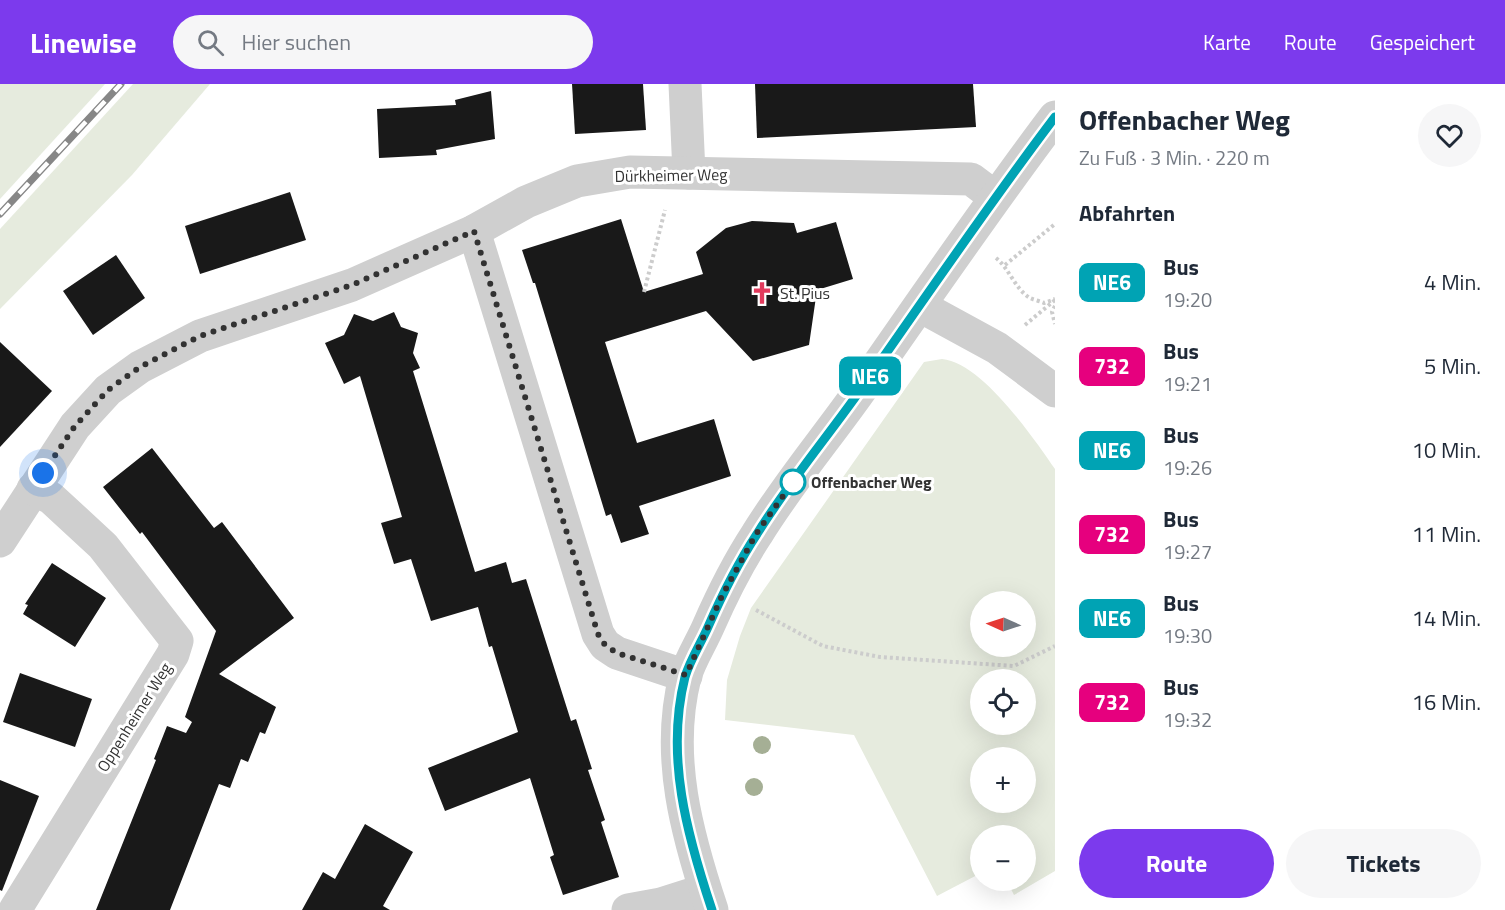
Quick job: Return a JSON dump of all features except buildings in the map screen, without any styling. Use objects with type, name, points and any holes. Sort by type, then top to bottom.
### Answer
[{"type":"street","points":[[685,84],[689,173]]},
{"type":"street","points":[[628,910],[661,904],[709,900],[690,843],[682,800],[678,759],[679,718],[686,675],[722,596],[756,534],[920,306],[994,197],[1055,117]]},
{"type":"street","name":"Dürkheimer Weg","points":[[0,541],[75,426],[108,390],[140,367],[200,336],[352,285],[474,231],[526,202],[577,181],[630,172],[971,179],[994,197]]},
{"type":"street","points":[[474,231],[598,634],[605,645],[617,653],[686,675]]},
{"type":"street","points":[[920,306],[997,348],[1055,391]]},
{"type":"street","name":"Oppenheimer Weg","points":[[15,910],[174,654],[177,641],[103,546],[51,498],[33,489]]},
{"type":"path","points":[[644,292],[668,195],[689,173]]},
{"type":"path","points":[[1005,265],[1055,224]]},
{"type":"path","points":[[968,236],[1005,265],[1029,297],[1044,303],[1055,299]]},
{"type":"path","points":[[1055,306],[1052,312],[1055,324]]},
{"type":"path","points":[[722,596],[767,615],[823,646],[880,657],[1014,666],[1055,646]]},
{"type":"shaded area","points":[[0,84],[105,84],[0,199]]},
{"type":"shaded area","points":[[133,84],[210,84],[132,175],[0,309],[0,229]]},
{"type":"shaded area","points":[[942,359],[957,363],[973,373],[1005,403],[1055,469],[1055,871],[1036,882],[1036,825],[970,825],[970,879],[937,896],[854,735],[725,720],[727,680],[751,608],[924,362]]},
{"type":"railway","points":[[0,214],[121,84]]},
{"type":"bus line","name":"NE6","points":[[712,910],[690,843],[682,800],[678,759],[679,718],[686,675],[722,596],[756,534],[865,384],[994,197],[1055,117]]},
{"type":"place","name":"St. Pius","points":[[762,293]]},
{"type":"place","name":"Offenbacher Weg","points":[[793,482]]},
{"type":"route","points":[[43,473],[75,426],[108,390],[140,367],[200,336],[352,285],[474,231],[598,634],[605,645],[617,653],[686,675],[722,596],[756,534],[793,482]]}]
